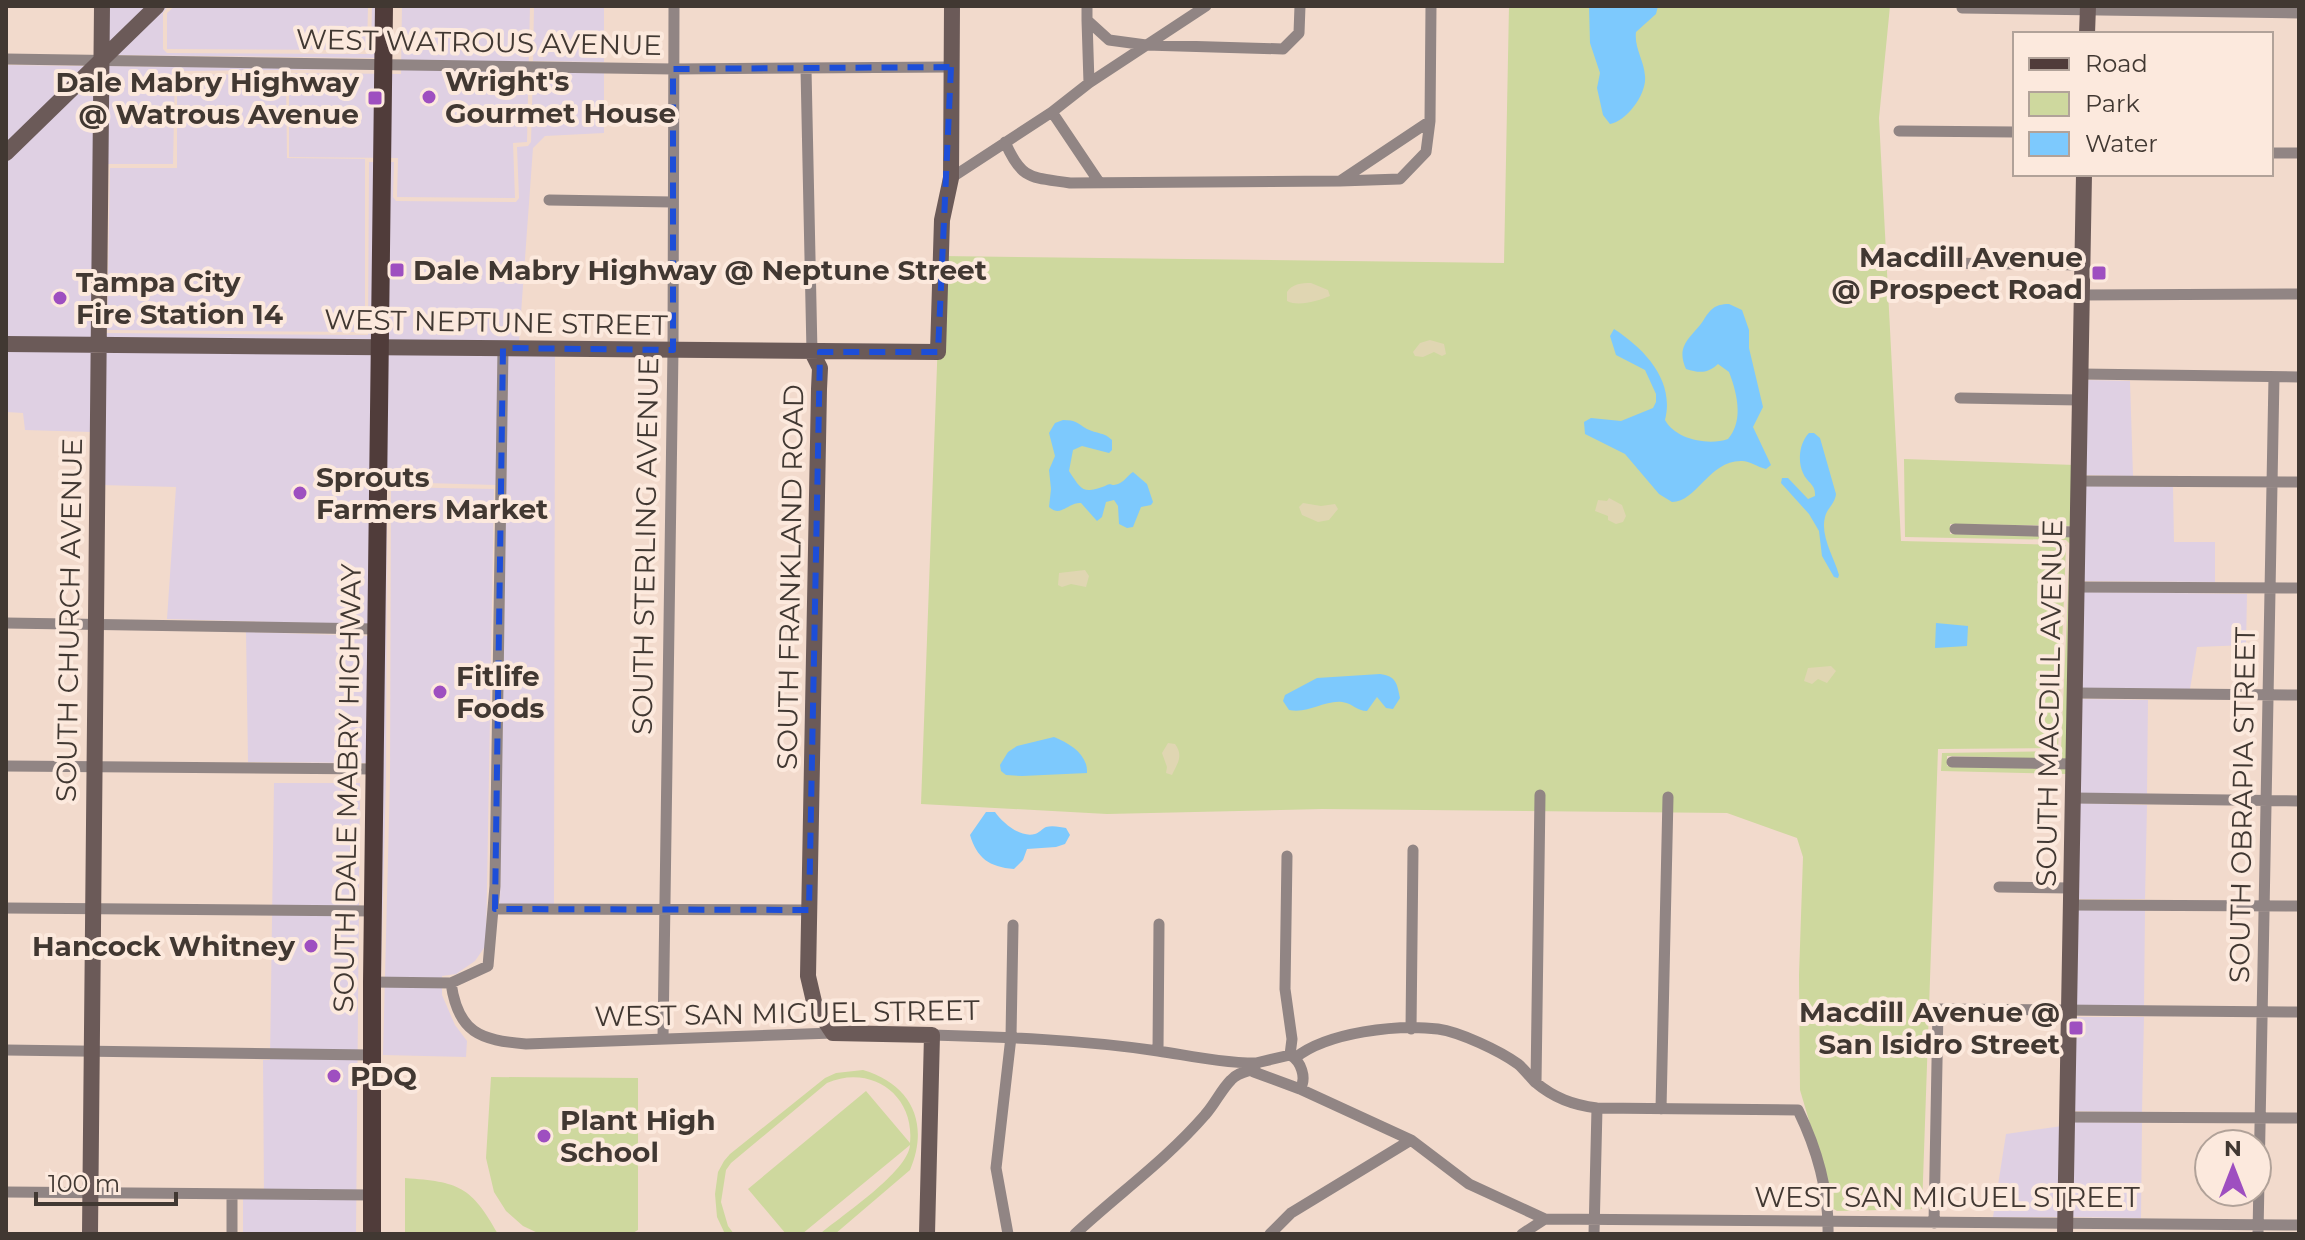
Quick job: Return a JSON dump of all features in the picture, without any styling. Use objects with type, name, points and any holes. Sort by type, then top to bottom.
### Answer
[{"type":"main road","name":"SOUTH DALE MABRY HIGHWAY","points":[[372,1234],[372,982],[384,6]]},
{"type":"street","name":"SOUTH CHURCH AVENUE","points":[[90,1234],[102,6]]},
{"type":"street","points":[[6,153],[157,6]]},
{"type":"street","name":"SOUTH STERLING AVENUE","points":[[663,1038],[673,350],[674,6]]},
{"type":"street","points":[[951,178],[952,6]]},
{"type":"street","points":[[1087,6],[1089,83]]},
{"type":"street","points":[[951,178],[1206,6]]},
{"type":"street","points":[[1087,20],[1109,40],[1146,45],[1283,49],[1299,33],[1300,6]]},
{"type":"street","points":[[1005,142],[1013,161],[1028,177],[1070,183],[1400,179],[1426,152],[1430,121],[1431,6]]},
{"type":"street","points":[[1962,8],[2299,13]]},
{"type":"street","points":[[2087,32],[2088,8]]},
{"type":"street","name":"WEST WATROUS AVENUE","points":[[6,59],[673,69],[951,67]]},
{"type":"street","name":"SOUTH FRANKLAND ROAD","points":[[806,69],[812,352],[820,368],[808,976],[815,1006],[833,1033]]},
{"type":"street","points":[[1052,112],[1099,182]]},
{"type":"street","points":[[1340,181],[1430,121]]},
{"type":"street","points":[[1899,131],[2013,132]]},
{"type":"street","points":[[2273,153],[2299,153]]},
{"type":"street","name":"SOUTH MACDILL AVENUE","points":[[2065,1228],[2084,176]]},
{"type":"street","name":"WEST NEPTUNE STREET","points":[[6,344],[938,352],[942,220],[951,178]]},
{"type":"street","points":[[549,200],[672,202]]},
{"type":"street","points":[[1944,263],[2083,265]]},
{"type":"street","points":[[2082,295],[2299,294]]},
{"type":"street","points":[[372,982],[451,983],[488,966],[495,909],[503,348]]},
{"type":"street","points":[[2081,374],[2299,377]]},
{"type":"street","name":"SOUTH OBRAPIA STREET","points":[[2258,1229],[2274,377]]},
{"type":"street","points":[[1960,398],[2081,400]]},
{"type":"street","points":[[2080,481],[2299,482]]},
{"type":"street","points":[[1955,529],[2078,532]]},
{"type":"street","points":[[2077,587],[2299,588]]},
{"type":"street","points":[[6,623],[377,629]]},
{"type":"street","points":[[2075,693],[2299,695]]},
{"type":"street","points":[[1952,762],[2073,764]]},
{"type":"street","points":[[6,766],[375,769]]},
{"type":"street","points":[[1536,1083],[1540,795]]},
{"type":"street","points":[[1661,1109],[1668,797]]},
{"type":"street","points":[[2073,798],[2299,801]]},
{"type":"street","points":[[1411,1029],[1413,850]]},
{"type":"street","points":[[1287,856],[1285,989],[1293,1043],[1292,1057],[1304,1079],[1300,1089]]},
{"type":"street","points":[[1999,887],[2070,896],[2299,906]]},
{"type":"street","points":[[6,908],[374,911]]},
{"type":"street","points":[[495,909],[809,910]]},
{"type":"street","points":[[1158,1051],[1159,924]]},
{"type":"street","points":[[1008,1234],[996,1168],[1011,1037],[1013,925]]},
{"type":"street","name":"WEST SAN MIGUEL STREET","points":[[451,983],[463,1023],[478,1035],[526,1044],[833,1033],[1011,1037],[1158,1051],[1255,1066]]},
{"type":"street","points":[[1934,1223],[1938,1009],[2299,1012]]},
{"type":"street","points":[[1075,1234],[1120,1197],[1182,1138],[1238,1074],[1255,1066],[1292,1057],[1347,1033],[1411,1029],[1439,1029],[1466,1038],[1517,1064],[1536,1083],[1574,1105],[1597,1108],[1798,1110],[1815,1144],[1828,1228]]},
{"type":"street","points":[[927,1234],[932,1035]]},
{"type":"street","points":[[6,1050],[372,1055]]},
{"type":"street","points":[[1255,1066],[1257,1074],[1300,1089],[1411,1140],[1469,1184],[1545,1219]]},
{"type":"street","points":[[1594,1228],[1597,1108]]},
{"type":"street","points":[[2067,1117],[2299,1118]]},
{"type":"street","points":[[1270,1234],[1291,1213],[1411,1140]]},
{"type":"street","points":[[6,1192],[373,1195]]},
{"type":"street","points":[[232,1194],[232,1234]]},
{"type":"street","points":[[1522,1234],[1545,1219]]},
{"type":"street","name":"WEST SAN MIGUEL STREET","points":[[1545,1219],[1594,1228],[1828,1228],[1934,1223],[2065,1228],[2258,1229],[2299,1225]]},
{"type":"highlighted area","points":[[951,67],[938,352],[820,352],[809,910],[495,909],[503,348],[673,350],[673,69]]},
{"type":"shaded area","points":[[104,6],[148,6],[103,49]]},
{"type":"shaded area","points":[[163,6],[168,6],[163,13],[163,49],[167,53],[367,54],[371,50],[372,6],[379,6],[379,58],[111,55]]},
{"type":"shaded area","points":[[175,6],[368,6],[367,50],[167,49],[167,13]]},
{"type":"shaded area","points":[[402,6],[530,6],[527,142],[513,143],[515,198],[397,197],[398,158],[289,157],[289,73],[401,74]]},
{"type":"shaded area","points":[[534,6],[604,6],[604,62],[533,61]]},
{"type":"shaded area","points":[[6,65],[86,66],[6,146]]},
{"type":"shaded area","points":[[103,66],[379,69],[175,71],[173,164],[108,164],[105,333],[368,335],[369,162],[377,162],[375,341],[103,338]]},
{"type":"shaded area","points":[[533,72],[604,73],[604,133],[545,136],[533,148],[519,341],[385,341],[386,162],[394,162],[393,197],[396,201],[516,202],[519,198],[517,147],[528,146],[531,142]]},
{"type":"shaded area","points":[[94,73],[93,338],[6,339],[6,160]]},
{"type":"shaded area","points":[[286,74],[287,158],[365,159],[365,332],[107,330],[110,168],[177,168],[177,75]]},
{"type":"shaded area","points":[[93,349],[92,432],[25,430],[23,413],[6,412],[6,350]]},
{"type":"shaded area","points":[[103,349],[375,351],[372,625],[167,619],[176,487],[101,485]]},
{"type":"shaded area","points":[[385,352],[498,353],[496,485],[391,482],[387,485],[386,779],[381,977]]},
{"type":"shaded area","points":[[508,353],[555,354],[554,904],[500,904]]},
{"type":"shaded area","points":[[2086,380],[2130,381],[2133,476],[2085,475]]},
{"type":"shaded area","points":[[2084,486],[2173,487],[2174,542],[2215,542],[2215,582],[2082,581]]},
{"type":"shaded area","points":[[391,487],[494,489],[486,945],[475,961],[456,974],[442,976],[442,995],[455,1025],[467,1041],[466,1057],[383,1055],[390,779]]},
{"type":"shaded area","points":[[2082,592],[2247,594],[2246,645],[2197,647],[2190,689],[2080,688]]},
{"type":"shaded area","points":[[246,632],[372,636],[371,763],[248,762]]},
{"type":"shaded area","points":[[2080,699],[2148,700],[2147,794],[2078,793]]},
{"type":"shaded area","points":[[274,783],[360,783],[356,1234],[243,1234],[243,1198],[264,1197],[263,1060],[270,1060]]},
{"type":"shaded area","points":[[2078,803],[2147,805],[2145,899],[2075,899]]},
{"type":"shaded area","points":[[2075,910],[2145,910],[2144,1006],[2074,1006]]},
{"type":"shaded area","points":[[2074,1017],[2144,1017],[2142,1112],[2072,1111]]},
{"type":"shaded area","points":[[2072,1122],[2142,1123],[2141,1218],[2070,1217]]},
{"type":"shaded area","points":[[2062,1126],[2060,1217],[1993,1217],[2006,1134]]},
{"type":"green space","points":[[1509,6],[1890,6],[1879,118],[1901,541],[2066,545],[2058,748],[1938,749],[1922,1209],[1837,1211],[1826,1204],[1824,1171],[1800,1090],[1799,975],[1803,857],[1797,838],[1727,813],[1322,809],[1107,814],[921,804],[941,256],[1504,263]]},
{"type":"green space","points":[[1904,459],[2075,465],[2074,526],[1950,524],[1950,534],[2073,537],[2069,759],[1947,756],[1947,766],[2068,769],[2068,774],[1941,771],[1942,753],[2061,751],[2070,544],[2066,540],[1905,537]]},
{"type":"green space","points":[[863,1070],[893,1085],[912,1108],[918,1137],[910,1170],[835,1234],[820,1234],[886,1180],[898,1168],[910,1145],[802,1234],[786,1234],[748,1189],[866,1091],[910,1143],[910,1126],[905,1110],[897,1097],[886,1088],[859,1077],[827,1083],[726,1170],[721,1202],[728,1226],[734,1234],[725,1234],[717,1217],[715,1194],[718,1172],[724,1161],[825,1078],[836,1073]]},
{"type":"green space","points":[[491,1077],[638,1078],[638,1230],[631,1234],[540,1234],[523,1226],[506,1211],[494,1192],[486,1158]]},
{"type":"green space","points":[[405,1178],[439,1182],[462,1190],[480,1206],[498,1234],[405,1234]]},
{"type":"sand","points":[[1311,283],[1328,290],[1330,296],[1302,303],[1287,301],[1287,292],[1291,287]]},
{"type":"sand","points":[[1430,340],[1444,344],[1446,354],[1442,356],[1434,352],[1423,357],[1415,356],[1413,352],[1420,343]]},
{"type":"sand","points":[[1609,498],[1622,505],[1626,516],[1623,522],[1616,524],[1608,520],[1608,516],[1595,511],[1598,500],[1607,501]]},
{"type":"sand","points":[[1303,503],[1321,506],[1335,504],[1338,509],[1329,520],[1318,522],[1302,515],[1299,507]]},
{"type":"sand","points":[[1085,570],[1089,576],[1086,587],[1058,585],[1059,573]]},
{"type":"sand","points":[[1831,666],[1836,671],[1827,683],[1818,679],[1812,684],[1804,681],[1808,668]]},
{"type":"sand","points":[[1168,743],[1175,744],[1179,752],[1172,775],[1166,773],[1162,753]]},
{"type":"water","points":[[1589,6],[1658,6],[1656,14],[1636,32],[1645,76],[1643,91],[1623,118],[1610,124],[1603,115],[1597,88],[1600,73],[1590,43]]},
{"type":"water","points":[[1729,304],[1742,310],[1749,330],[1749,348],[1763,407],[1753,427],[1771,465],[1766,469],[1745,461],[1731,462],[1689,495],[1672,502],[1659,494],[1625,454],[1585,434],[1584,422],[1591,418],[1621,421],[1653,408],[1656,402],[1656,394],[1645,370],[1616,355],[1610,336],[1614,329],[1636,346],[1655,367],[1666,392],[1665,420],[1670,427],[1684,436],[1702,441],[1728,439],[1737,415],[1729,372],[1718,364],[1703,372],[1686,369],[1682,354],[1686,342],[1710,311],[1716,306]]},
{"type":"water","points":[[1063,420],[1076,422],[1112,440],[1109,453],[1082,446],[1073,450],[1069,471],[1080,487],[1092,490],[1118,484],[1133,472],[1147,484],[1153,502],[1141,507],[1133,527],[1119,524],[1118,506],[1114,500],[1106,502],[1102,517],[1097,521],[1081,503],[1057,511],[1049,507],[1049,470],[1055,456],[1049,433],[1055,423]]},
{"type":"water","points":[[1809,433],[1820,438],[1836,494],[1824,524],[1838,578],[1834,577],[1822,556],[1819,531],[1809,514],[1781,483],[1782,478],[1788,478],[1808,499],[1815,496],[1800,463],[1802,446]]},
{"type":"water","points":[[1936,623],[1968,626],[1967,646],[1935,648]]},
{"type":"water","points":[[1389,676],[1397,684],[1400,698],[1393,709],[1386,708],[1377,697],[1367,711],[1342,702],[1296,711],[1289,710],[1283,701],[1285,695],[1317,678]]},
{"type":"water","points":[[1054,737],[1077,751],[1085,761],[1087,773],[1022,776],[1006,775],[1001,771],[1000,765],[1008,752],[1017,746]]},
{"type":"water","points":[[986,812],[995,812],[1007,825],[1024,834],[1035,834],[1054,826],[1066,828],[1070,835],[1065,844],[1056,847],[1027,849],[1023,860],[1014,869],[998,866],[980,855],[970,835]]},
{"type":"place","name":"Wright's Gourmet House","points":[[429,97]]},
{"type":"place","name":"Dale Mabry Highway @ Watrous Avenue","points":[[375,98]]},
{"type":"place","name":"Dale Mabry Highway @ Neptune Street","points":[[397,270]]},
{"type":"place","name":"Macdill Avenue @ Prospect Road","points":[[2099,273]]},
{"type":"place","name":"Tampa City Fire Station 14","points":[[60,298]]},
{"type":"place","name":"Sprouts Farmers Market","points":[[300,493]]},
{"type":"place","name":"Fitlife Foods","points":[[440,692]]},
{"type":"place","name":"Hancock Whitney","points":[[311,946]]},
{"type":"place","name":"Macdill Avenue @ San Isidro Street","points":[[2076,1028]]},
{"type":"place","name":"PDQ","points":[[334,1076]]},
{"type":"place","name":"Plant High School","points":[[544,1136]]}]
